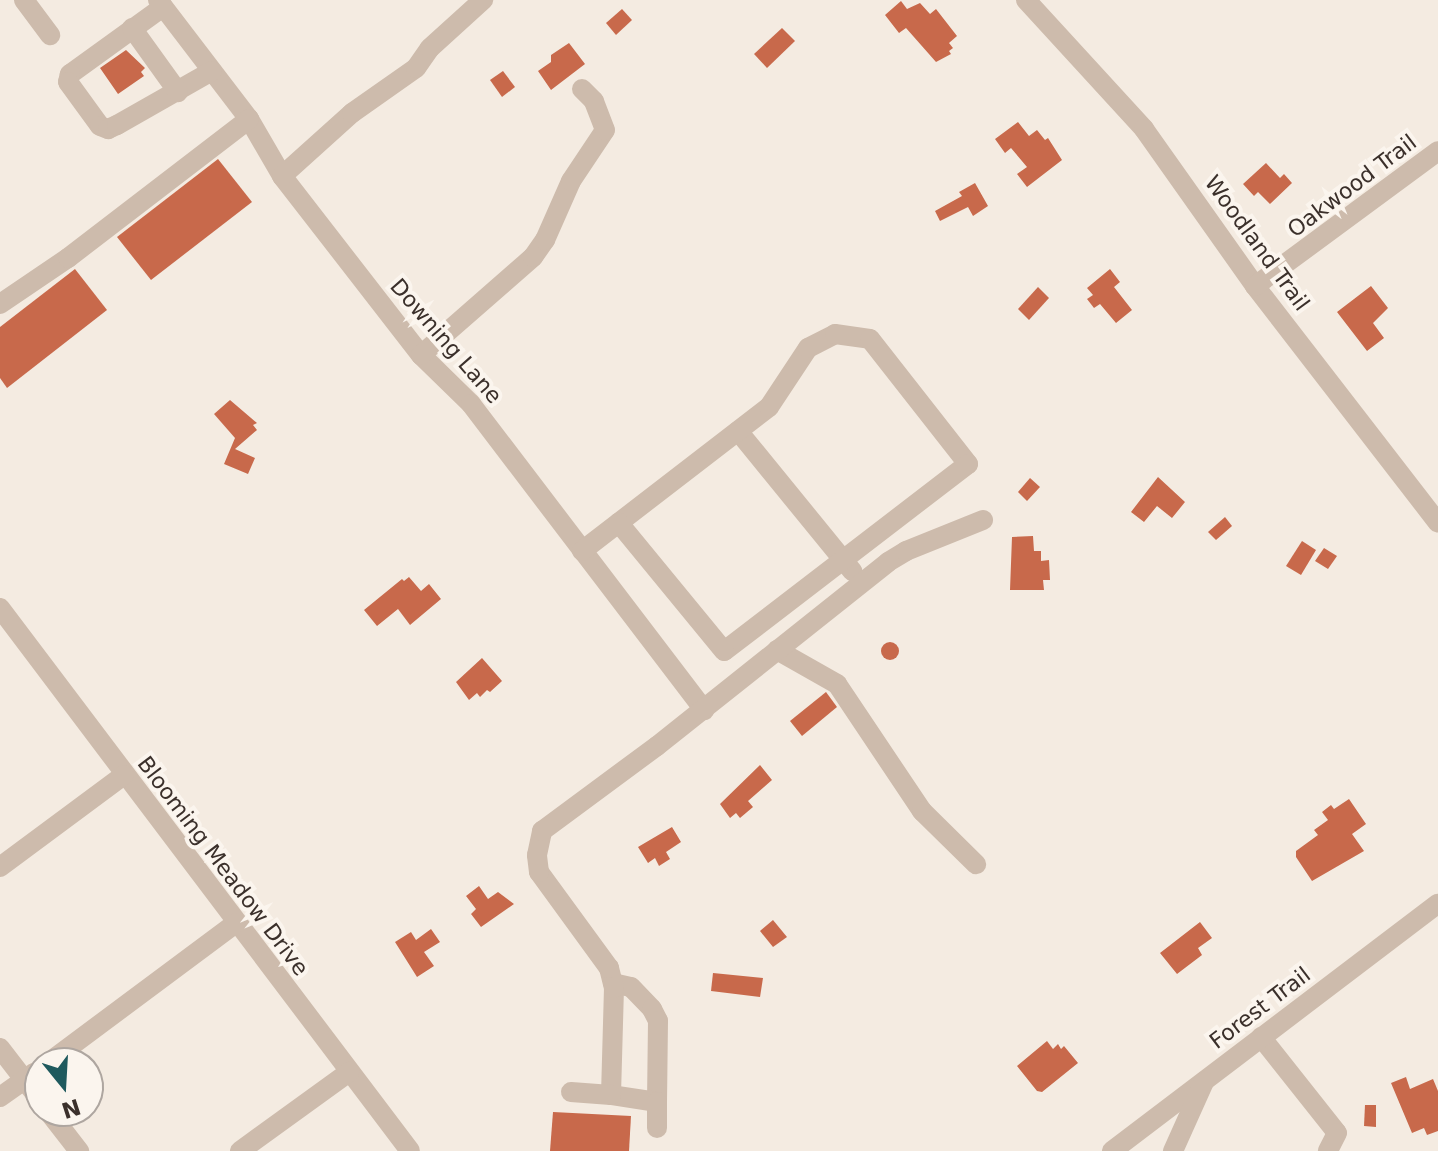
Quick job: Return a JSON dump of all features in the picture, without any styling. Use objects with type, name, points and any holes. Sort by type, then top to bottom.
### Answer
[{"type":"street","points":[[24,0],[50,35]]},
{"type":"street","points":[[282,176],[352,113],[416,68],[430,48],[483,0]]},
{"type":"street","name":"Woodland Trail","points":[[1026,0],[1144,129],[1255,286],[1438,523]]},
{"type":"street","points":[[160,4],[70,74],[68,82],[100,126],[108,129],[212,71]]},
{"type":"street","name":"Downing Lane","points":[[160,4],[249,119],[282,176],[421,355],[471,404],[704,710]]},
{"type":"street","points":[[132,28],[178,92]]},
{"type":"street","points":[[421,355],[533,257],[545,240],[571,181],[605,130],[594,101],[582,89]]},
{"type":"street","points":[[0,304],[68,258],[249,119]]},
{"type":"street","name":"Oakwood Trail","points":[[1255,286],[1315,246],[1438,151]]},
{"type":"street","points":[[582,551],[769,407],[808,348],[835,334],[870,339],[968,464],[724,651],[619,523]]},
{"type":"street","points":[[738,431],[862,585]]},
{"type":"street","points":[[611,1095],[613,983],[602,955],[539,872],[538,848],[542,831],[704,710],[906,551],[983,520]]},
{"type":"street","name":"Blooming Meadow Drive","points":[[0,608],[7,632],[124,775],[410,1151]]},
{"type":"street","points":[[777,650],[837,684],[922,811],[976,864]]},
{"type":"street","points":[[0,867],[124,775]]},
{"type":"street","name":"Forest Trail","points":[[1112,1151],[1438,904]]},
{"type":"street","points":[[69,1047],[236,923]]},
{"type":"street","points":[[613,983],[631,987],[652,1009],[658,1021],[657,1128]]},
{"type":"street","points":[[1261,1037],[1337,1133],[1328,1151]]},
{"type":"street","points":[[0,1048],[24,1068]]},
{"type":"street","points":[[240,1151],[349,1072]]},
{"type":"street","points":[[0,1097],[24,1080]]},
{"type":"street","points":[[1173,1151],[1204,1081]]},
{"type":"street","points":[[571,1092],[657,1102]]},
{"type":"street","points":[[60,1127],[79,1151]]},
{"type":"building","points":[[901,1],[907,9],[920,3],[930,14],[936,9],[957,36],[949,43],[953,48],[949,51],[951,54],[936,62],[906,28],[899,33],[885,15]]},
{"type":"building","points":[[622,9],[632,20],[616,35],[606,23]]},
{"type":"building","points":[[782,28],[795,41],[767,68],[754,54]]},
{"type":"building","points":[[569,43],[585,64],[551,90],[538,71],[551,62],[551,55]]},
{"type":"building","points":[[126,50],[145,68],[141,72],[144,76],[118,94],[100,68]]},
{"type":"building","points":[[503,71],[515,87],[502,97],[490,80]]},
{"type":"building","points":[[1018,122],[1029,136],[1037,130],[1045,140],[1048,138],[1062,160],[1027,187],[1017,174],[1027,167],[1011,148],[1005,153],[995,139]]},
{"type":"building","points":[[218,159],[252,202],[151,280],[117,237]]},
{"type":"building","points":[[1266,163],[1280,178],[1284,174],[1292,183],[1270,204],[1258,192],[1254,196],[1243,184]]},
{"type":"building","points":[[975,183],[988,206],[973,216],[968,207],[940,221],[935,211],[962,196],[959,192]]},
{"type":"building","points":[[75,269],[107,310],[7,388],[0,378],[0,327]]},
{"type":"building","points":[[1110,269],[1120,282],[1114,287],[1132,310],[1116,323],[1100,304],[1094,308],[1087,299],[1093,295],[1087,288]]},
{"type":"building","points":[[1371,286],[1388,308],[1373,323],[1384,338],[1367,351],[1337,312]]},
{"type":"building","points":[[1038,287],[1049,298],[1029,320],[1018,309]]},
{"type":"building","points":[[230,400],[257,423],[253,425],[257,430],[235,449],[255,458],[248,474],[224,464],[235,438],[214,414]]},
{"type":"building","points":[[1158,477],[1185,502],[1172,518],[1157,506],[1144,522],[1131,512]]},
{"type":"building","points":[[1030,478],[1040,487],[1027,501],[1018,492]]},
{"type":"building","points":[[1225,517],[1232,526],[1216,540],[1208,532]]},
{"type":"building","points":[[1033,536],[1034,551],[1041,551],[1041,561],[1049,560],[1050,580],[1043,580],[1044,590],[1010,590],[1012,537]]},
{"type":"building","points":[[1302,541],[1316,550],[1301,575],[1286,566]]},
{"type":"building","points":[[1324,548],[1337,556],[1328,569],[1315,561]]},
{"type":"building","points":[[409,577],[421,591],[429,584],[441,599],[410,625],[398,609],[377,626],[364,610],[402,579],[404,581]]},
{"type":"building","points":[[890,642],[899,651],[890,660],[881,651]]},
{"type":"building","points":[[482,658],[502,681],[490,692],[487,690],[480,697],[477,693],[469,700],[456,682]]},
{"type":"building","points":[[826,692],[837,707],[802,736],[790,721]]},
{"type":"building","points":[[760,765],[772,780],[748,801],[753,807],[740,818],[736,813],[730,818],[720,804]]},
{"type":"building","points":[[1349,799],[1366,824],[1352,834],[1364,851],[1312,881],[1296,857],[1296,851],[1318,835],[1314,830],[1328,820],[1322,812],[1331,805],[1334,809]]},
{"type":"building","points":[[672,827],[681,842],[666,852],[670,859],[659,866],[655,858],[648,863],[638,847]]},
{"type":"building","points":[[479,886],[488,899],[498,892],[514,904],[481,927],[471,914],[476,909],[466,896]]},
{"type":"building","points":[[773,920],[787,937],[773,947],[760,931]]},
{"type":"building","points":[[1200,922],[1212,938],[1198,948],[1202,955],[1177,974],[1160,953]]},
{"type":"building","points":[[431,929],[440,942],[424,952],[434,966],[417,977],[395,942],[411,932],[416,940]]},
{"type":"building","points":[[713,973],[763,978],[760,997],[711,991]]},
{"type":"building","points":[[1047,1041],[1053,1049],[1058,1044],[1061,1049],[1064,1046],[1078,1063],[1042,1092],[1037,1091],[1017,1066]]},
{"type":"building","points":[[1406,1077],[1410,1089],[1433,1079],[1438,1091],[1438,1131],[1427,1135],[1424,1128],[1412,1133],[1391,1083]]},
{"type":"building","points":[[1365,1105],[1376,1105],[1376,1127],[1364,1126]]},
{"type":"building","points":[[553,1112],[631,1116],[629,1151],[550,1151]]}]
